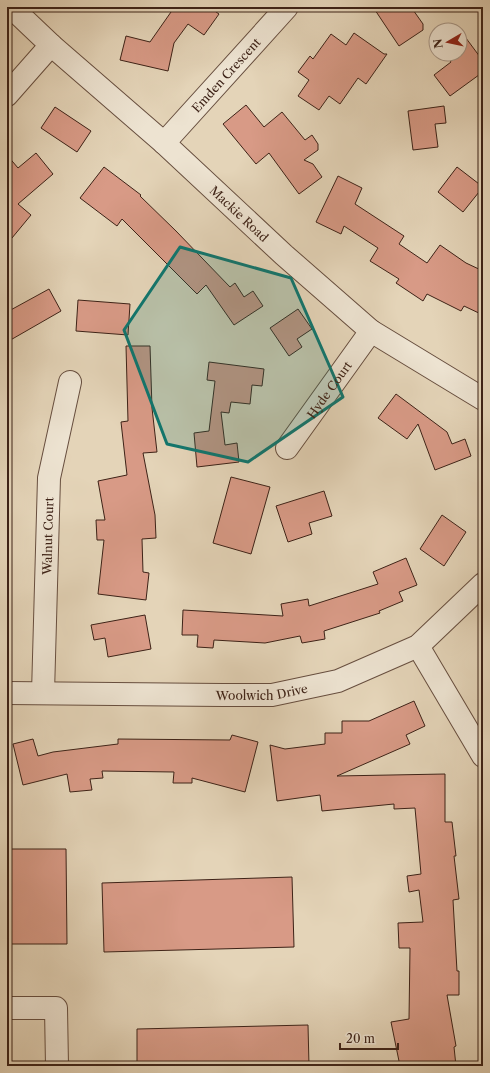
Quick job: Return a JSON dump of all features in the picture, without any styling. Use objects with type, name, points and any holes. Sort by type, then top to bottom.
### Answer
[{"type":"street","name":"Mackie Road","points":[[11,7],[51,45],[164,143],[284,256],[371,331],[483,399]]},
{"type":"street","name":"Emden Crescent","points":[[164,143],[287,7]]},
{"type":"street","points":[[7,95],[51,45]]},
{"type":"street","name":"Hyde Court","points":[[287,448],[371,331]]},
{"type":"street","name":"Walnut Court","points":[[43,693],[49,478],[70,382]]},
{"type":"street","name":"Woolwich Drive","points":[[7,693],[272,694],[338,681],[418,646],[483,584]]},
{"type":"street","points":[[418,646],[483,756]]},
{"type":"street","points":[[7,1008],[56,1008],[57,1066]]},
{"type":"highlighted area","points":[[180,247],[291,278],[343,397],[248,462],[167,444],[124,330]]},
{"type":"building","points":[[164,7],[209,7],[219,14],[204,35],[188,24],[174,43],[168,71],[120,60],[126,36],[150,42],[171,12]]},
{"type":"building","points":[[373,7],[411,7],[423,24],[423,30],[399,46]]},
{"type":"building","points":[[354,33],[384,54],[387,54],[366,84],[358,78],[340,104],[329,96],[319,110],[298,96],[309,80],[298,72],[310,56],[313,59],[331,34],[346,45]]},
{"type":"building","points":[[468,41],[483,61],[483,72],[450,96],[434,75],[451,62],[468,62]]},
{"type":"building","points":[[246,105],[264,127],[282,112],[305,140],[312,135],[318,144],[318,150],[304,160],[313,164],[322,177],[299,194],[269,153],[256,164],[223,124]]},
{"type":"building","points":[[444,106],[446,123],[435,124],[438,147],[413,150],[408,111]]},
{"type":"building","points":[[55,107],[91,131],[77,152],[41,128]]},
{"type":"building","points":[[36,153],[53,174],[18,204],[31,215],[7,244],[7,155],[18,168]]},
{"type":"building","points":[[104,167],[141,195],[140,196],[230,287],[235,283],[244,297],[253,291],[263,306],[234,325],[206,285],[197,294],[122,219],[117,226],[80,198]]},
{"type":"building","points":[[457,167],[483,187],[463,212],[438,192]]},
{"type":"building","points":[[338,176],[362,188],[355,204],[404,236],[399,244],[427,263],[440,245],[466,263],[483,271],[483,315],[464,306],[461,311],[427,294],[423,301],[396,283],[399,279],[370,261],[378,248],[344,226],[341,234],[316,222]]},
{"type":"building","points":[[49,289],[61,311],[7,342],[7,312]]},
{"type":"building","points":[[78,300],[130,304],[128,335],[76,331]]},
{"type":"building","points":[[298,309],[312,329],[297,339],[302,347],[289,356],[270,328]]},
{"type":"building","points":[[126,346],[150,346],[152,408],[157,452],[143,453],[155,515],[156,538],[142,539],[143,572],[149,573],[146,600],[98,594],[104,540],[97,540],[96,520],[105,520],[98,481],[127,475],[121,422],[128,421]]},
{"type":"building","points":[[209,362],[264,369],[262,386],[252,385],[250,404],[231,402],[229,413],[221,412],[225,445],[237,443],[239,462],[197,467],[194,433],[209,431],[215,381],[207,380]]},
{"type":"building","points":[[396,394],[447,432],[452,444],[465,439],[471,456],[435,470],[418,424],[407,439],[378,418]]},
{"type":"building","points":[[231,477],[270,487],[251,554],[213,543]]},
{"type":"building","points":[[324,491],[332,516],[309,523],[312,534],[288,542],[276,506]]},
{"type":"building","points":[[442,515],[466,532],[444,566],[420,549]]},
{"type":"building","points":[[406,558],[417,585],[399,592],[403,601],[379,611],[380,613],[324,631],[325,639],[302,643],[300,636],[265,643],[214,640],[213,648],[197,647],[198,635],[182,635],[183,610],[283,616],[281,604],[308,599],[309,606],[378,584],[373,572]]},
{"type":"building","points":[[145,615],[151,649],[108,657],[105,638],[94,640],[91,625]]},
{"type":"building","points":[[414,701],[425,726],[406,735],[410,744],[337,776],[445,774],[445,822],[452,822],[459,899],[453,900],[457,971],[459,971],[459,995],[447,995],[456,1046],[454,1047],[456,1066],[400,1066],[391,1022],[409,1019],[410,948],[399,948],[398,923],[423,922],[419,890],[409,892],[407,876],[421,874],[415,808],[394,809],[394,804],[322,811],[320,795],[277,801],[270,745],[285,749],[325,744],[325,733],[342,733],[342,721],[369,721]]},
{"type":"building","points":[[232,735],[258,742],[245,792],[192,778],[192,783],[173,783],[174,772],[102,771],[103,778],[90,779],[92,790],[70,792],[67,774],[23,785],[13,744],[33,739],[38,756],[53,752],[118,744],[118,739],[230,740]]},
{"type":"building","points":[[7,849],[66,849],[67,944],[7,944]]},
{"type":"building","points":[[292,877],[294,947],[104,952],[102,883]]},
{"type":"building","points":[[308,1025],[309,1066],[137,1066],[137,1029]]}]
